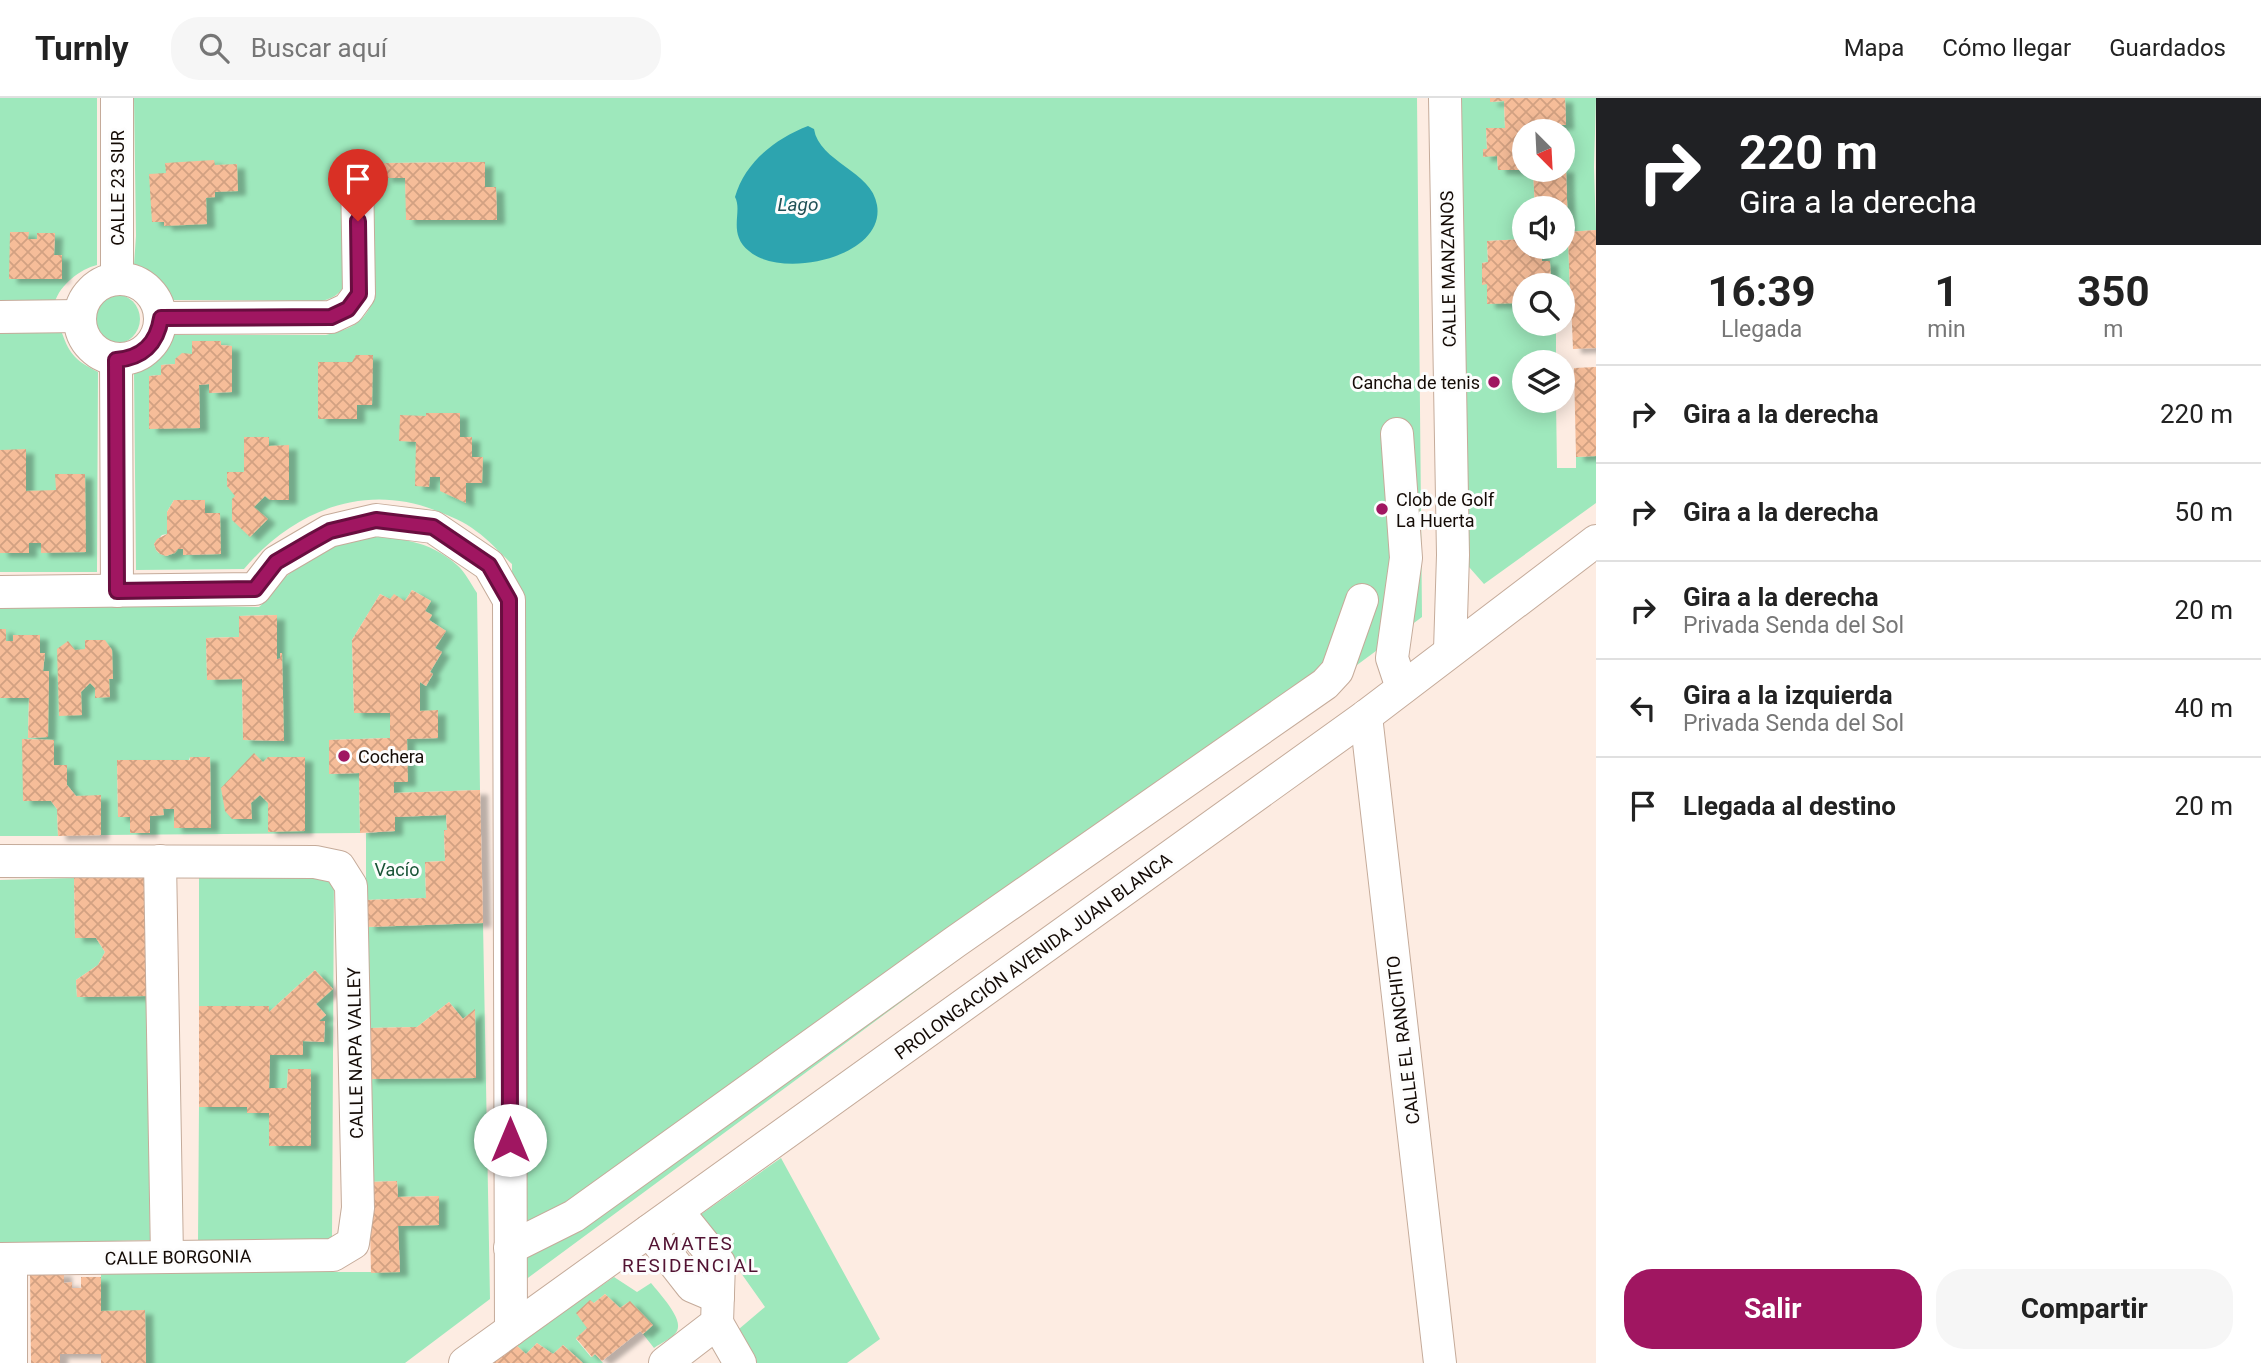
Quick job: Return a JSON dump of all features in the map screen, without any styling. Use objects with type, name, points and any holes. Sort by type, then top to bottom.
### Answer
[{"type":"street","name":"CALLE 23 SUR","points":[[117,98],[117,279]]},
{"type":"street","name":"CALLE MANZANOS","points":[[1444,98],[1453,555],[1450,650]]},
{"type":"street","points":[[161,318],[331,317],[348,309],[359,294],[358,172]]},
{"type":"street","points":[[117,279],[142,285],[152,294],[161,318],[159,332],[152,344],[130,359],[104,357],[85,341],[80,329],[82,305],[95,286],[117,279]]},
{"type":"street","points":[[0,317],[79,316]]},
{"type":"street","points":[[116,360],[117,591]]},
{"type":"street","points":[[1396,434],[1406,558],[1392,658],[1402,688]]},
{"type":"street","points":[[0,592],[255,589],[276,562],[308,543],[330,531],[376,520],[433,527],[489,565],[509,600],[510,1330]]},
{"type":"street","name":"PROLONGACIÓN AVENIDA JUAN BLANCA","points":[[465,1363],[1366,716],[1596,541]]},
{"type":"street","points":[[510,1248],[573,1216],[955,942],[1325,684],[1337,671],[1362,600]]},
{"type":"street","name":"CALLE EL RANCHITO","points":[[1366,716],[1440,1363]]},
{"type":"street","points":[[0,861],[160,861],[167,1257]]},
{"type":"street","name":"CALLE NAPA VALLEY","points":[[160,861],[315,862],[339,867],[351,886],[358,1208],[353,1243]]},
{"type":"street","points":[[665,1363],[717,1310],[719,1264],[678,1212]]},
{"type":"street","points":[[649,1231],[692,1286],[717,1310],[740,1363]]},
{"type":"street","name":"CALLE BORGONIA","points":[[5,1259],[333,1255],[353,1243]]},
{"type":"street","points":[[5,1259],[11,1363]]},
{"type":"green space","points":[[0,98],[97,98],[97,265],[72,279],[61,290],[55,302],[0,303]],"holes":[[[10,232],[28,232],[28,239],[37,239],[37,233],[55,234],[54,255],[62,255],[62,279],[10,279]]]},
{"type":"green space","points":[[134,98],[1417,98],[1422,617],[517,1286],[512,564],[481,535],[457,520],[410,503],[383,500],[357,501],[332,507],[307,518],[285,531],[244,569],[136,570],[134,373],[160,351],[171,335],[326,335],[357,323],[370,307],[371,164],[345,163],[347,278],[335,296],[322,301],[170,300],[156,278],[134,265]],"holes":[[[484,162],[485,187],[496,188],[497,219],[407,220],[405,178],[384,178],[384,163]],[[192,341],[221,341],[221,345],[232,346],[232,392],[209,393],[209,384],[199,385],[200,428],[150,428],[149,376],[161,375],[161,365],[175,364],[182,354],[192,354]],[[174,500],[204,500],[205,513],[220,513],[220,554],[183,555],[183,549],[167,556],[158,552],[154,544],[162,535],[167,534],[167,512]]]},
{"type":"green space","points":[[1460,98],[1490,98],[1491,102],[1504,101],[1505,128],[1486,128],[1487,149],[1483,150],[1483,156],[1497,156],[1498,170],[1512,170],[1512,182],[1534,182],[1534,196],[1512,196],[1512,240],[1487,241],[1488,262],[1482,263],[1482,284],[1487,284],[1487,303],[1512,303],[1512,336],[1556,336],[1556,350],[1512,350],[1512,413],[1556,413],[1557,468],[1576,468],[1576,457],[1596,456],[1596,503],[1484,584],[1469,567],[1465,470]]},
{"type":"green space","points":[[1565,98],[1596,98],[1596,230],[1575,232],[1575,196],[1567,196],[1566,182],[1575,182],[1575,119],[1566,119]]},
{"type":"green space","points":[[1569,259],[1569,273],[1550,273],[1550,262],[1542,261]]},
{"type":"green space","points":[[115,294],[132,302],[140,319],[132,336],[115,344],[98,336],[90,319],[98,302]]},
{"type":"green space","points":[[0,332],[62,333],[75,357],[98,372],[97,572],[0,572]]},
{"type":"green space","points":[[363,536],[413,542],[436,550],[460,568],[468,578],[477,593],[480,790],[394,793],[394,782],[407,739],[438,738],[438,711],[420,711],[420,682],[426,686],[433,674],[430,672],[442,652],[435,648],[446,631],[429,620],[432,615],[425,611],[431,601],[412,590],[405,601],[390,599],[380,594],[352,640],[354,713],[390,713],[390,738],[329,740],[329,774],[359,773],[360,833],[101,835],[101,796],[76,796],[67,785],[67,765],[54,765],[54,740],[23,739],[23,801],[51,801],[57,809],[58,836],[0,836],[0,698],[29,698],[28,738],[47,737],[49,671],[43,671],[45,653],[40,653],[40,635],[13,635],[13,641],[6,641],[6,629],[0,629],[0,605],[259,607],[276,584],[323,548]],"holes":[[[276,615],[277,659],[282,657],[283,741],[243,740],[242,679],[207,679],[206,638],[239,637],[239,616]],[[190,757],[210,757],[211,828],[174,828],[174,809],[163,809],[163,815],[150,816],[150,833],[130,833],[130,817],[118,817],[117,760],[189,760]]]},
{"type":"green space","name":"Vacío","points":[[446,815],[445,861],[425,862],[426,898],[366,900],[366,833],[395,831],[395,817]]},
{"type":"green space","points":[[199,868],[334,869],[332,1241],[198,1241],[199,1107],[247,1107],[247,1113],[269,1113],[311,1146],[311,1069],[288,1069],[287,1088],[269,1088],[270,1055],[303,1055],[303,1041],[324,1042],[325,1022],[319,1021],[326,1015],[316,1004],[332,989],[315,970],[269,1012],[268,1006],[199,1006]]},
{"type":"green space","points":[[74,878],[75,938],[96,938],[105,952],[98,965],[76,980],[77,997],[147,996],[150,1240],[0,1244],[0,880]]},
{"type":"green space","points":[[483,923],[490,1299],[405,1363],[146,1363],[145,1311],[101,1311],[101,1272],[400,1272],[398,1226],[439,1225],[438,1196],[398,1197],[397,1181],[369,1182],[368,1079],[476,1078],[475,1010],[463,1019],[449,1002],[417,1027],[369,1028],[367,927]]},
{"type":"green space","points":[[781,1158],[880,1339],[847,1363],[757,1363],[740,1340],[739,1329],[765,1307],[700,1215]]},
{"type":"green space","points":[[614,1277],[637,1292],[651,1283],[674,1313],[678,1326],[675,1334],[654,1348],[643,1334],[653,1325],[629,1302],[620,1308],[605,1294],[594,1303],[587,1328],[576,1339],[591,1357],[595,1354],[603,1363],[583,1363],[563,1345],[553,1354],[537,1343],[526,1354],[516,1345]]},
{"type":"water","name":"Lago","points":[[808,126],[814,129],[825,150],[866,183],[873,193],[877,205],[875,223],[865,238],[849,250],[829,258],[806,263],[764,259],[742,244],[737,230],[735,197],[746,173],[763,153]]},
{"type":"building","points":[[1490,98],[1565,98],[1566,119],[1512,119],[1512,170],[1498,170],[1497,156],[1483,157],[1483,149],[1487,149],[1486,128],[1505,128],[1504,101],[1490,102]]},
{"type":"building","points":[[214,160],[215,165],[237,164],[238,191],[215,192],[215,197],[206,198],[207,224],[164,226],[164,222],[152,222],[149,174],[166,173],[165,163]]},
{"type":"building","points":[[485,162],[485,187],[496,187],[497,220],[406,220],[405,178],[384,178],[384,163]]},
{"type":"building","points":[[1534,182],[1566,182],[1567,196],[1534,196]]},
{"type":"building","points":[[1596,230],[1596,348],[1573,349],[1575,273],[1569,273],[1569,259],[1575,259],[1575,232]]},
{"type":"building","points":[[10,232],[29,232],[28,239],[37,239],[37,233],[55,233],[54,255],[62,255],[62,279],[9,279]]},
{"type":"building","points":[[1512,240],[1512,259],[1550,261],[1550,273],[1512,273],[1512,303],[1487,304],[1487,284],[1482,285],[1482,263],[1488,262],[1487,241]]},
{"type":"building","points":[[192,341],[221,341],[221,345],[232,346],[232,392],[209,393],[209,384],[199,385],[200,428],[149,429],[149,376],[161,375],[161,365],[175,364],[175,359],[182,353],[192,354]]},
{"type":"building","points":[[356,355],[373,355],[372,405],[357,405],[357,419],[318,419],[318,362],[352,362]]},
{"type":"building","points":[[1596,367],[1596,456],[1576,457],[1575,368]]},
{"type":"building","points":[[426,413],[460,413],[460,437],[472,437],[472,457],[483,457],[482,483],[466,483],[466,503],[440,491],[440,477],[430,477],[429,487],[415,486],[416,442],[399,441],[400,415],[426,416]]},
{"type":"building","points":[[244,437],[269,437],[269,446],[289,445],[289,500],[270,500],[265,496],[254,507],[268,519],[250,537],[232,520],[232,499],[235,496],[227,486],[227,472],[244,472]]},
{"type":"building","points":[[26,449],[26,491],[56,490],[55,474],[85,474],[86,552],[41,553],[41,543],[29,543],[29,553],[0,553],[0,450]]},
{"type":"building","points":[[174,500],[205,500],[205,513],[220,513],[221,554],[183,555],[183,549],[178,549],[166,556],[156,550],[154,544],[157,539],[167,534],[167,512]]},
{"type":"building","points":[[412,590],[431,601],[425,611],[432,615],[429,620],[446,631],[435,648],[442,652],[430,672],[433,674],[426,686],[420,682],[420,711],[438,710],[438,738],[407,739],[408,782],[394,782],[394,793],[480,790],[483,923],[367,927],[366,900],[426,898],[425,862],[445,861],[446,815],[395,817],[395,831],[360,833],[359,773],[329,774],[329,740],[390,738],[390,713],[354,713],[352,640],[380,594],[390,599],[394,594],[405,601]]},
{"type":"building","points":[[277,615],[277,659],[280,659],[282,653],[284,741],[243,740],[242,679],[207,680],[206,638],[239,637],[239,616]]},
{"type":"building","points":[[0,629],[6,629],[6,641],[13,641],[13,635],[40,635],[40,653],[45,653],[43,671],[49,671],[48,737],[28,738],[29,698],[0,698]]},
{"type":"building","points":[[85,640],[105,640],[112,650],[113,679],[109,679],[110,697],[95,698],[95,688],[90,683],[81,692],[82,715],[59,716],[57,649],[68,641],[75,650],[85,649]]},
{"type":"building","points":[[22,739],[54,740],[54,765],[67,765],[67,785],[76,796],[101,795],[101,835],[58,836],[57,809],[51,801],[23,801]]},
{"type":"building","points":[[254,753],[263,762],[268,757],[305,757],[305,831],[268,832],[268,803],[260,795],[251,803],[252,819],[232,819],[225,811],[221,788]]},
{"type":"building","points":[[190,757],[210,757],[211,828],[174,828],[174,809],[163,809],[164,815],[150,816],[150,833],[130,833],[130,817],[118,817],[117,760],[190,760]]},
{"type":"building","points":[[74,878],[146,878],[147,996],[77,997],[76,980],[98,965],[105,952],[96,938],[75,938]]},
{"type":"building","points":[[315,970],[333,989],[316,1004],[326,1015],[319,1021],[325,1021],[324,1042],[303,1041],[303,1055],[270,1055],[269,1088],[287,1088],[288,1069],[311,1069],[311,1146],[269,1146],[269,1113],[247,1113],[247,1107],[199,1107],[199,1006],[269,1006],[269,1012]]},
{"type":"building","points":[[449,1002],[463,1019],[475,1009],[476,1078],[368,1079],[369,1028],[417,1027]]},
{"type":"building","points":[[397,1181],[398,1197],[439,1196],[439,1225],[398,1226],[400,1272],[371,1273],[369,1182]]},
{"type":"building","points":[[30,1272],[64,1272],[64,1283],[72,1282],[72,1288],[81,1288],[81,1277],[101,1277],[101,1311],[145,1310],[146,1363],[101,1363],[101,1354],[60,1354],[60,1363],[31,1363]]},
{"type":"building","points":[[605,1294],[620,1308],[630,1301],[653,1325],[643,1334],[640,1331],[602,1361],[595,1354],[592,1357],[576,1338],[587,1328],[576,1313],[590,1300],[594,1303]]},
{"type":"building","points":[[537,1343],[553,1354],[563,1345],[583,1363],[492,1363],[516,1345],[526,1354]]},
{"type":"place","name":"Cancha de tenis","points":[[1494,382]]},
{"type":"place","name":"Clob de Golf La Huerta","points":[[1382,509]]},
{"type":"place","name":"Cochera","points":[[344,756]]},
{"type":"district","name":"AMATES RESIDENCIAL","points":[[691,1254]]},
{"type":"route","points":[[358,221],[359,294],[348,309],[331,317],[161,318],[159,332],[152,344],[130,359],[116,360],[117,591],[255,589],[276,562],[312,541],[330,531],[376,520],[433,527],[489,565],[509,600],[510,1140]]}]
